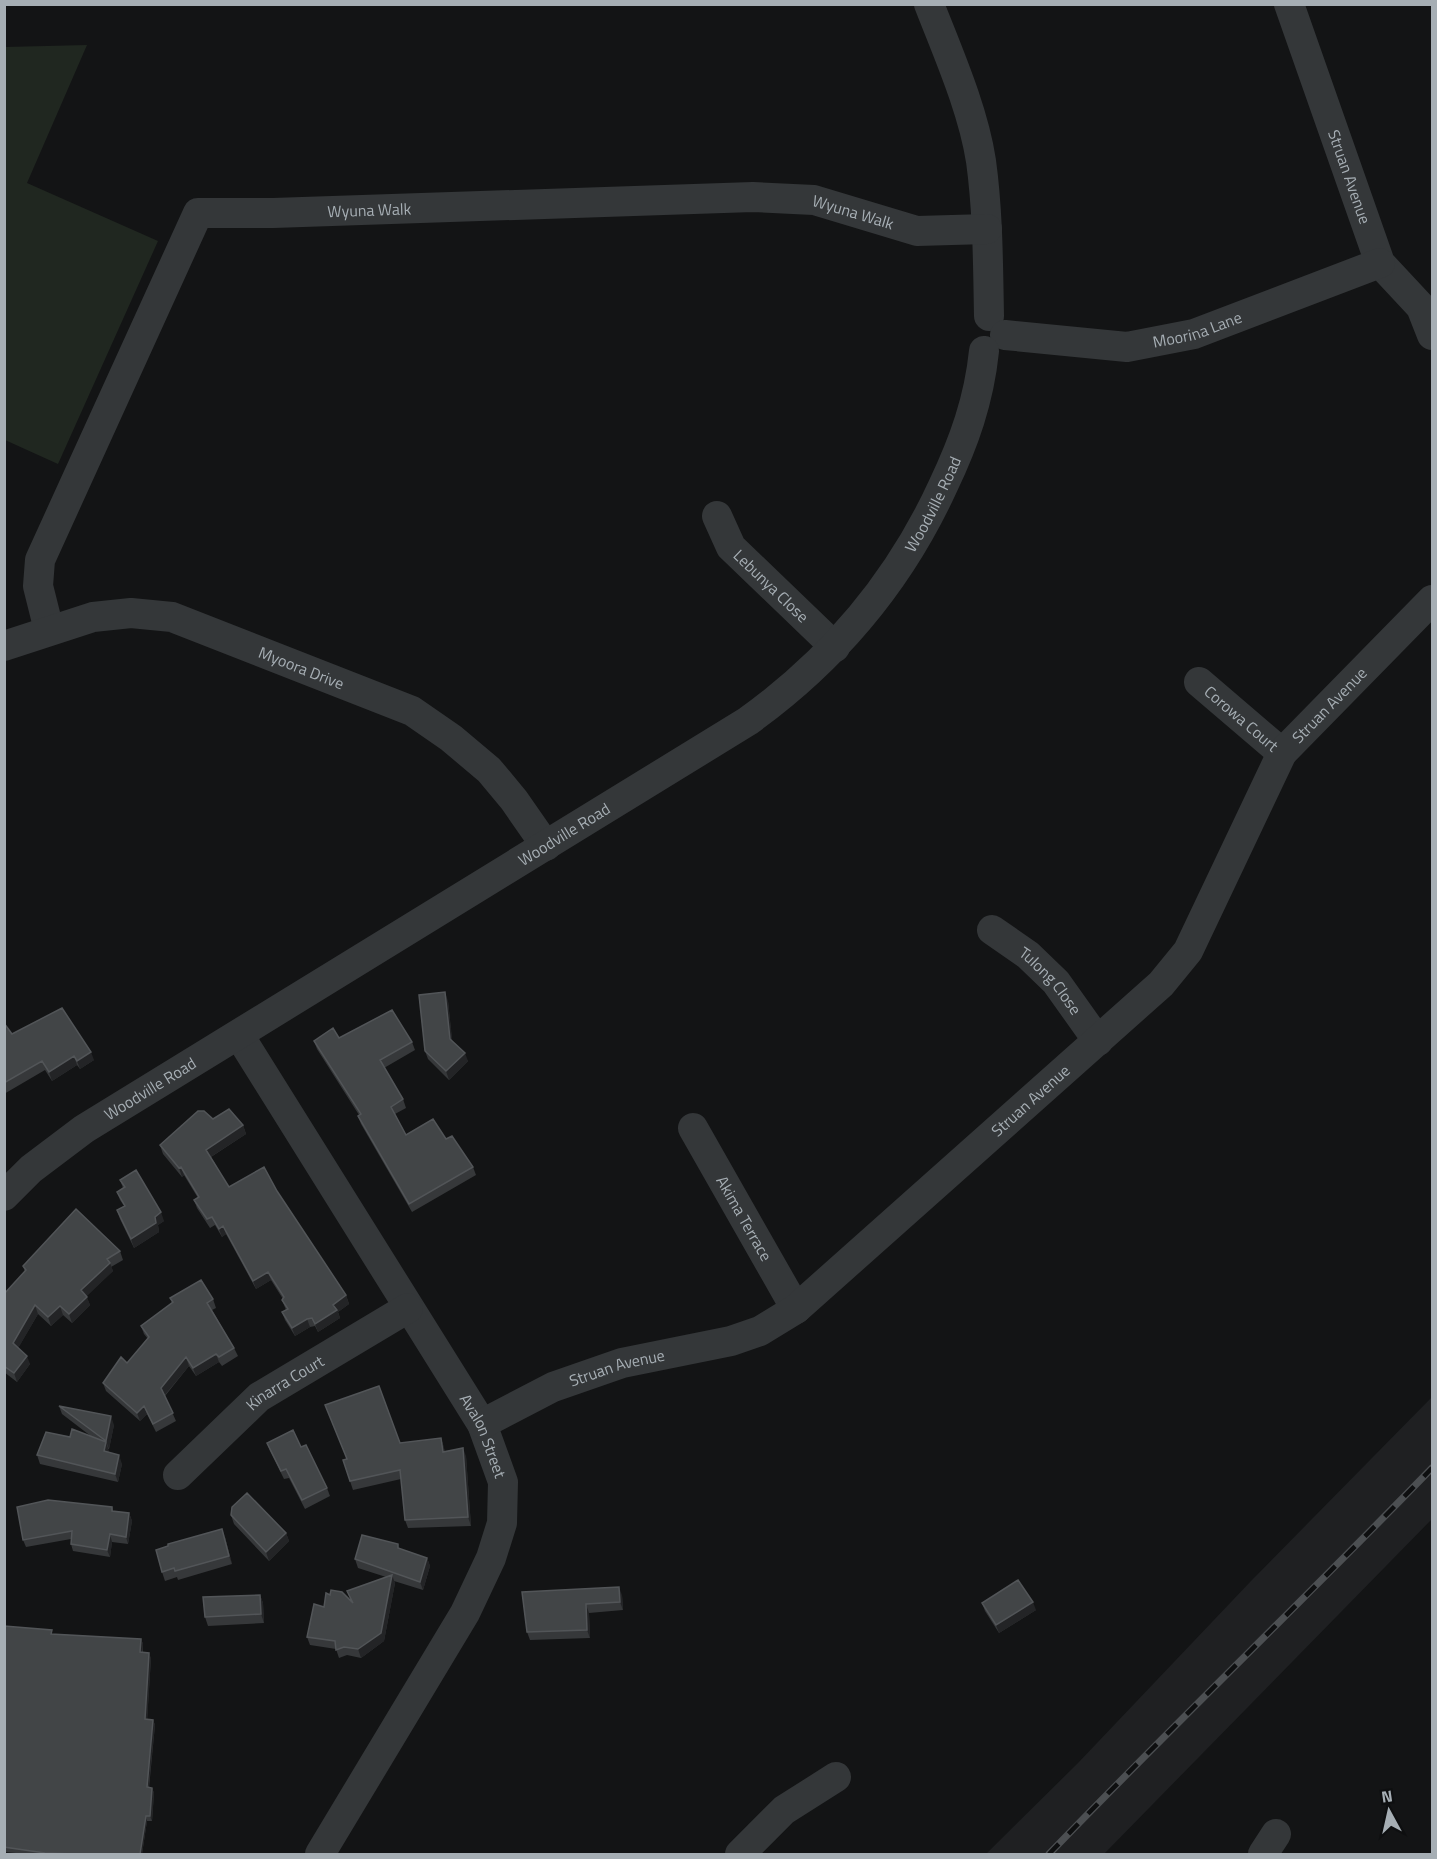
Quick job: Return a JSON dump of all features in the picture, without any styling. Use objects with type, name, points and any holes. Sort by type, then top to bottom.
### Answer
[{"type":"street","name":"Struan Avenue","points":[[1289,4],[1380,263],[1427,304],[1432,335]]},
{"type":"street","name":"Woodville Road","points":[[4,1196],[31,1170],[84,1129],[748,721],[777,700],[835,647],[889,583],[912,548],[933,508],[969,428],[992,334],[981,159],[962,91],[934,16]]},
{"type":"street","name":"Wyuna Walk","points":[[49,630],[38,586],[40,560],[198,213],[273,213],[753,197],[814,200],[917,231],[987,229]]},
{"type":"street","name":"Moorina Lane","points":[[992,334],[1127,347],[1194,334],[1380,263]]},
{"type":"street","name":"Lebunya Close","points":[[717,516],[731,547],[835,647]]},
{"type":"street","name":"Struan Avenue","points":[[482,1424],[553,1386],[622,1363],[731,1341],[760,1331],[796,1309],[1161,984],[1188,951],[1282,753],[1432,600]]},
{"type":"street","name":"Myoora Drive","points":[[4,646],[93,617],[131,613],[172,617],[412,711],[452,738],[489,770],[514,800],[546,846]]},
{"type":"street","name":"Corowa Court","points":[[1199,682],[1282,753]]},
{"type":"street","name":"Tulong Close","points":[[992,930],[1028,955],[1056,982],[1098,1041]]},
{"type":"street","name":"Avalon Street","points":[[238,1035],[482,1424],[503,1482],[502,1523],[490,1558],[465,1613],[320,1854]]},
{"type":"street","name":"Akima Terrace","points":[[693,1128],[796,1309]]},
{"type":"street","name":"Kinarra Court","points":[[178,1474],[259,1397],[408,1308]]},
{"type":"street","points":[[740,1854],[784,1810],[836,1778]]},
{"type":"shaded area","points":[[87,45],[27,183],[158,241],[58,464],[5,440],[5,47]]},
{"type":"shaded area","points":[[1432,1397],[1432,1519],[1104,1854],[986,1854],[1078,1763],[1251,1581]]},
{"type":"building","points":[[445,992],[450,1039],[465,1053],[446,1071],[425,1051],[419,995]]},
{"type":"building","points":[[62,1008],[91,1052],[77,1061],[74,1056],[49,1072],[42,1061],[4,1083],[4,1023],[12,1034]]},
{"type":"building","points":[[392,1010],[412,1042],[380,1060],[403,1099],[391,1107],[406,1135],[433,1119],[446,1139],[452,1136],[473,1167],[409,1204],[358,1116],[361,1114],[314,1041],[333,1028],[339,1038]]},
{"type":"building","points":[[229,1109],[243,1125],[206,1150],[229,1187],[264,1167],[277,1191],[346,1295],[333,1305],[337,1310],[315,1324],[312,1318],[292,1328],[282,1312],[288,1309],[282,1300],[284,1297],[268,1272],[253,1281],[223,1226],[219,1229],[212,1217],[207,1219],[194,1200],[199,1197],[181,1167],[179,1168],[160,1145],[198,1111],[204,1111],[213,1119]]},
{"type":"building","points":[[136,1170],[161,1212],[155,1217],[156,1223],[131,1239],[117,1210],[125,1206],[117,1192],[125,1187],[120,1180]]},
{"type":"building","points":[[76,1209],[120,1251],[107,1259],[110,1263],[81,1290],[87,1297],[69,1314],[60,1306],[48,1317],[35,1305],[13,1343],[27,1356],[14,1373],[4,1366],[4,1294],[26,1270],[23,1266]]},
{"type":"building","points":[[201,1280],[213,1299],[207,1303],[234,1348],[219,1357],[216,1354],[193,1368],[186,1357],[161,1388],[173,1413],[153,1424],[144,1406],[137,1413],[103,1383],[121,1357],[127,1363],[149,1337],[141,1326],[173,1302],[170,1298]]},
{"type":"building","points":[[379,1386],[400,1443],[441,1438],[443,1452],[463,1448],[468,1517],[405,1520],[400,1470],[350,1481],[343,1460],[347,1459],[325,1405]]},
{"type":"building","points":[[59,1406],[111,1416],[106,1441]]},
{"type":"building","points":[[72,1429],[106,1442],[104,1451],[119,1455],[115,1474],[37,1455],[46,1432],[70,1437]]},
{"type":"building","points":[[293,1430],[301,1447],[306,1445],[327,1488],[302,1500],[286,1469],[281,1471],[267,1443]]},
{"type":"building","points":[[247,1493],[286,1533],[266,1552],[231,1515],[232,1507]]},
{"type":"building","points":[[48,1500],[112,1507],[112,1511],[129,1513],[126,1537],[110,1534],[107,1550],[71,1544],[72,1531],[23,1540],[17,1507]]},
{"type":"building","points":[[222,1529],[229,1556],[175,1571],[174,1568],[162,1572],[156,1550],[168,1544]]},
{"type":"building","points":[[362,1535],[398,1544],[398,1548],[427,1558],[420,1582],[355,1559]]},
{"type":"building","points":[[392,1575],[381,1633],[358,1649],[344,1647],[336,1650],[335,1641],[307,1637],[314,1604],[324,1607],[326,1593],[330,1595],[331,1590],[342,1592],[353,1603],[347,1591]]},
{"type":"building","points":[[1018,1580],[1033,1602],[996,1625],[982,1603]]},
{"type":"building","points":[[619,1587],[620,1602],[586,1604],[587,1630],[527,1632],[522,1592]]},
{"type":"building","points":[[260,1595],[261,1614],[205,1617],[203,1597]]},
{"type":"building","points":[[4,1626],[52,1630],[51,1634],[141,1639],[140,1652],[149,1653],[145,1719],[153,1720],[147,1787],[152,1788],[150,1816],[146,1816],[140,1854],[45,1853],[4,1847]]},
{"type":"railway","points":[[1049,1854],[1432,1468]]}]
